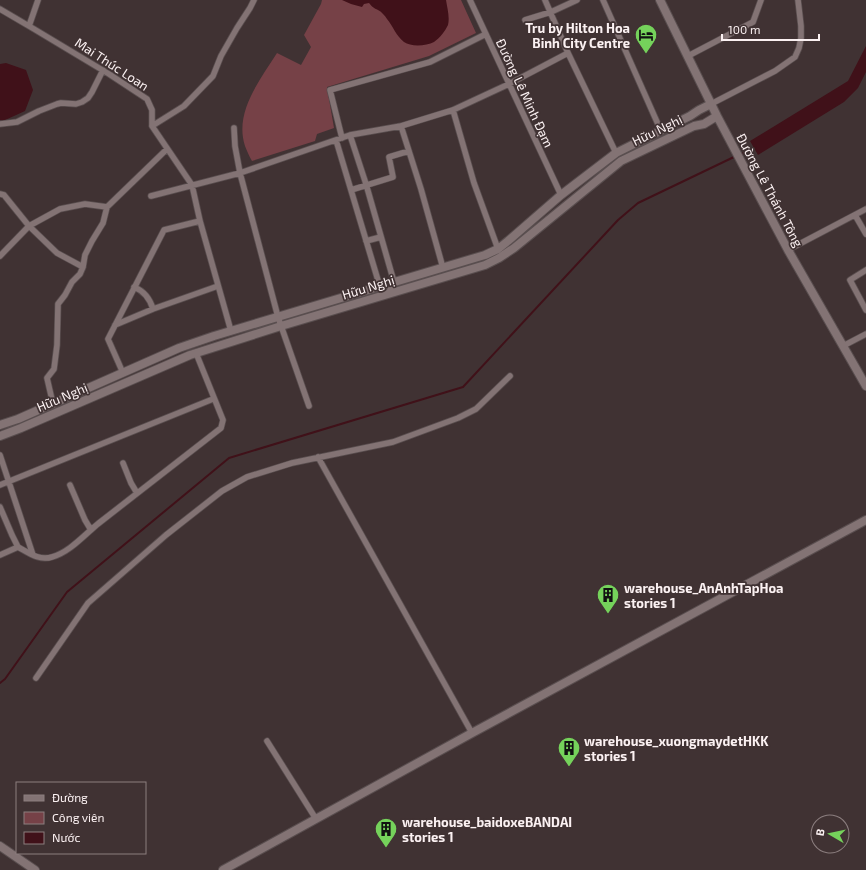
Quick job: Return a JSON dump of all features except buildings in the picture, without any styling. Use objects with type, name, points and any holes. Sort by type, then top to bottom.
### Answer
[{"type":"main road","name":"Đường Lê Thánh Tông","points":[[660,0],[717,116],[788,250],[866,386]]},
{"type":"main road","name":"Hữu Nghị","points":[[0,426],[179,348],[214,336],[485,255],[498,249],[561,195],[616,153],[711,104]]},
{"type":"main road","name":"Hữu Nghị","points":[[0,436],[196,353],[485,265],[514,248],[621,161],[694,126],[704,124],[717,116]]},
{"type":"main road","points":[[587,175],[594,183]]},
{"type":"main road","points":[[214,336],[218,346]]},
{"type":"main road","points":[[223,870],[472,733],[866,520]]},
{"type":"main road","points":[[0,846],[35,870]]},
{"type":"street","points":[[29,26],[38,0]]},
{"type":"street","points":[[152,126],[184,106],[213,76],[221,56],[254,0]]},
{"type":"street","name":"Đường Lê Minh Đạm","points":[[470,0],[561,195]]},
{"type":"street","points":[[545,0],[568,53],[616,153]]},
{"type":"street","points":[[525,20],[551,12],[577,0]]},
{"type":"street","points":[[603,0],[661,131]]},
{"type":"street","points":[[688,56],[753,22],[761,0]]},
{"type":"street","points":[[711,104],[775,71],[795,57],[801,38],[798,0]]},
{"type":"street","name":"Mai Thúc Loan","points":[[0,10],[103,70],[146,99],[152,110],[152,126],[192,185]]},
{"type":"street","points":[[342,138],[330,90],[430,62],[486,34]]},
{"type":"street","points":[[150,196],[240,173],[350,135],[401,126],[453,110],[509,84],[568,53]]},
{"type":"street","points":[[0,124],[17,122],[57,104],[76,104],[82,102],[90,95],[103,70]]},
{"type":"street","points":[[453,110],[474,183],[498,249]]},
{"type":"street","points":[[401,126],[421,188],[443,268]]},
{"type":"street","points":[[234,128],[235,146],[240,173],[278,317],[309,406]]},
{"type":"street","points":[[336,140],[380,287],[388,294],[394,282],[366,184],[350,135]]},
{"type":"street","points":[[53,404],[48,378],[54,369],[57,345],[58,304],[72,282],[80,274],[83,268],[85,255],[103,223],[107,207],[167,149]]},
{"type":"street","points":[[351,190],[366,184],[393,177],[389,157],[409,151]]},
{"type":"street","points":[[192,185],[200,221],[231,331]]},
{"type":"street","points":[[0,194],[4,195],[29,226],[57,253],[83,268]]},
{"type":"street","points":[[0,256],[29,226],[60,209],[85,204],[107,207]]},
{"type":"street","points":[[788,250],[866,209]]},
{"type":"street","points":[[856,215],[866,234]]},
{"type":"street","points":[[123,373],[108,339],[134,287],[164,230],[200,221]]},
{"type":"street","points":[[366,241],[381,236]]},
{"type":"street","points":[[866,270],[850,280],[866,310]]},
{"type":"street","points":[[115,325],[153,309],[218,286]]},
{"type":"street","points":[[134,287],[146,296],[153,309]]},
{"type":"street","points":[[843,346],[866,334]]},
{"type":"street","points":[[0,507],[18,547],[42,558],[52,557],[67,550],[137,493],[221,428],[223,420],[196,353]]},
{"type":"street","points":[[36,678],[88,603],[178,526],[222,491],[247,477],[292,463],[393,442],[458,418],[476,409],[510,376]]},
{"type":"street","points":[[0,485],[214,399]]},
{"type":"street","points":[[0,455],[33,555]]},
{"type":"street","points":[[318,458],[472,733]]},
{"type":"street","points":[[123,463],[131,483],[137,493]]},
{"type":"street","points":[[70,485],[85,520],[91,530]]},
{"type":"street","points":[[0,555],[18,547]]},
{"type":"street","points":[[267,741],[316,819]]},
{"type":"green space","points":[[322,0],[461,0],[476,33],[429,56],[327,87],[334,128],[317,134],[315,141],[252,161],[245,146],[243,133],[243,121],[250,97],[277,53],[301,65],[311,47],[304,35]]},
{"type":"water","points":[[342,0],[446,0],[449,22],[442,34],[434,42],[423,45],[411,45],[401,40],[383,14],[369,3],[364,4],[362,7]]},
{"type":"water","points":[[866,46],[866,72],[858,88],[844,102],[758,155],[750,141],[848,81]]},
{"type":"water","points":[[6,63],[26,70],[33,90],[25,111],[3,121],[0,120],[0,64]]},
{"type":"waterway","points":[[740,155],[756,147]]},
{"type":"waterway","points":[[0,683],[5,679],[67,592],[229,458],[463,387],[618,220],[638,203],[736,156]]},
{"type":"place","name":"Tru by Hilton Hoa Binh City Centre","points":[[646,54]]},
{"type":"place","name":"warehouse_AnAnhTapHoa stories 1","points":[[608,614]]},
{"type":"place","name":"warehouse_xuongmaydetHKK stories 1","points":[[569,768]]},
{"type":"place","name":"warehouse_baidoxeBANDAI stories 1","points":[[386,848]]}]
